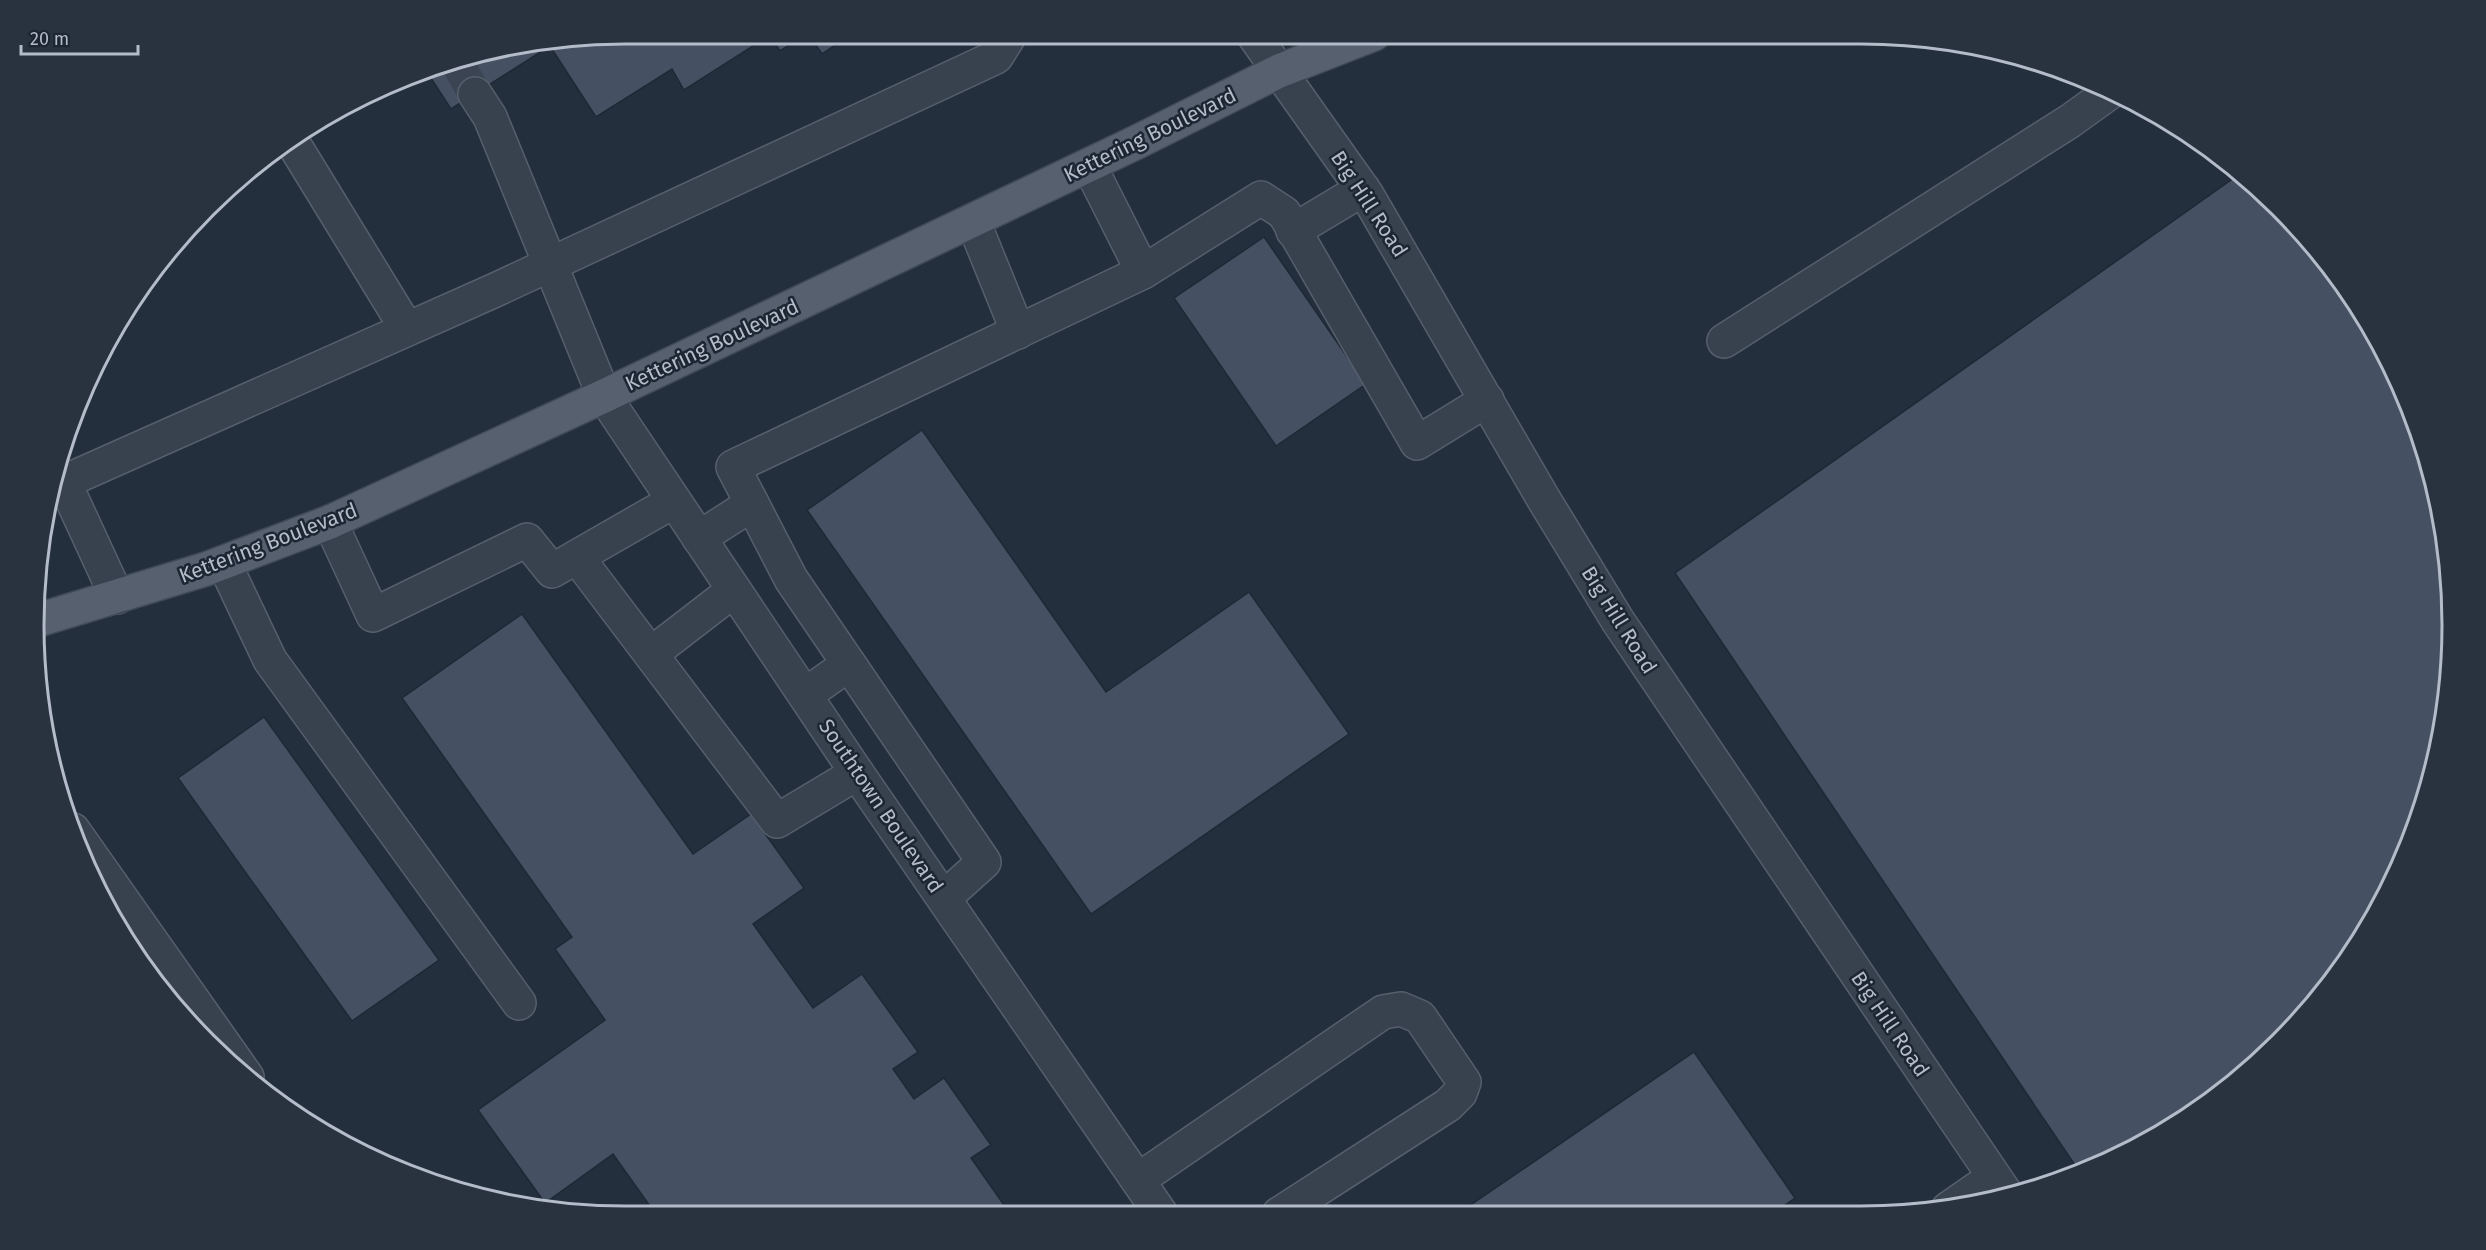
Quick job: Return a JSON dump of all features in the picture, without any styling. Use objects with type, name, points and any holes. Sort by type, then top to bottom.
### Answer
[{"type":"main road","name":"Kettering Boulevard","points":[[44,618],[224,562],[330,522],[604,396],[973,221],[1279,71],[1348,44]]},
{"type":"street","points":[[62,478],[407,329],[551,264],[996,57],[1004,44]]},
{"type":"street","name":"Big Hill Road","points":[[1260,44],[1363,189],[1618,621],[2000,1185]]},
{"type":"street","name":"Southtown Boulevard","points":[[475,94],[490,117],[604,396],[857,772],[1156,1206]]},
{"type":"street","points":[[1724,341],[2070,121],[2104,97]]},
{"type":"street","points":[[295,147],[407,329]]},
{"type":"street","points":[[1089,165],[1143,272]]},
{"type":"street","points":[[1293,231],[1363,189]]},
{"type":"street","points":[[944,898],[984,862],[791,579],[733,467],[1143,272],[1261,198],[1284,213],[1417,443],[1487,400]]},
{"type":"street","points":[[973,221],[1018,332]]},
{"type":"street","points":[[61,483],[117,597]]},
{"type":"street","points":[[330,522],[373,615],[527,540],[552,571],[674,501]]},
{"type":"street","points":[[699,538],[752,504]]},
{"type":"street","points":[[577,557],[777,821],[857,772]]},
{"type":"street","points":[[224,562],[270,660],[519,1004]]},
{"type":"street","points":[[651,654],[734,590]]},
{"type":"street","points":[[805,695],[849,664]]},
{"type":"street","points":[[92,858],[127,925],[216,1038]]},
{"type":"street","points":[[1138,1180],[1383,1012],[1401,1009],[1420,1017],[1464,1082],[1460,1093],[1448,1105],[1291,1206]]},
{"type":"street","points":[[1982,1193],[2000,1185]]},
{"type":"building","points":[[625,44],[756,44],[684,90],[672,69],[596,117],[551,48]]},
{"type":"building","points":[[776,44],[791,44],[780,51]]},
{"type":"building","points":[[815,44],[837,44],[822,54]]},
{"type":"building","points":[[546,49],[451,109],[430,77],[474,63]]},
{"type":"building","points":[[2233,179],[2272,214],[2298,242],[2344,302],[2365,334],[2383,368],[2412,438],[2431,512],[2438,549],[2441,587],[2441,663],[2438,701],[2423,776],[2398,848],[2365,916],[2322,979],[2298,1008],[2244,1062],[2184,1108],[2152,1129],[2118,1147],[2075,1165],[1675,573]]},
{"type":"building","points":[[1264,237],[1366,384],[1276,446],[1174,298]]},
{"type":"building","points":[[922,430],[1106,692],[1249,592],[1349,734],[1091,914],[807,510]]},
{"type":"building","points":[[522,614],[693,854],[751,814],[804,888],[753,924],[813,1008],[862,974],[918,1052],[893,1069],[914,1099],[944,1078],[991,1145],[971,1158],[1005,1206],[650,1206],[613,1154],[547,1202],[544,1201],[478,1110],[605,1020],[555,949],[572,937],[402,698]]},
{"type":"building","points":[[264,717],[439,960],[352,1021],[178,778]]},
{"type":"building","points":[[1694,1052],[1795,1198],[1784,1206],[1469,1206]]},
{"type":"tunnel","points":[[460,67],[475,94]]}]
